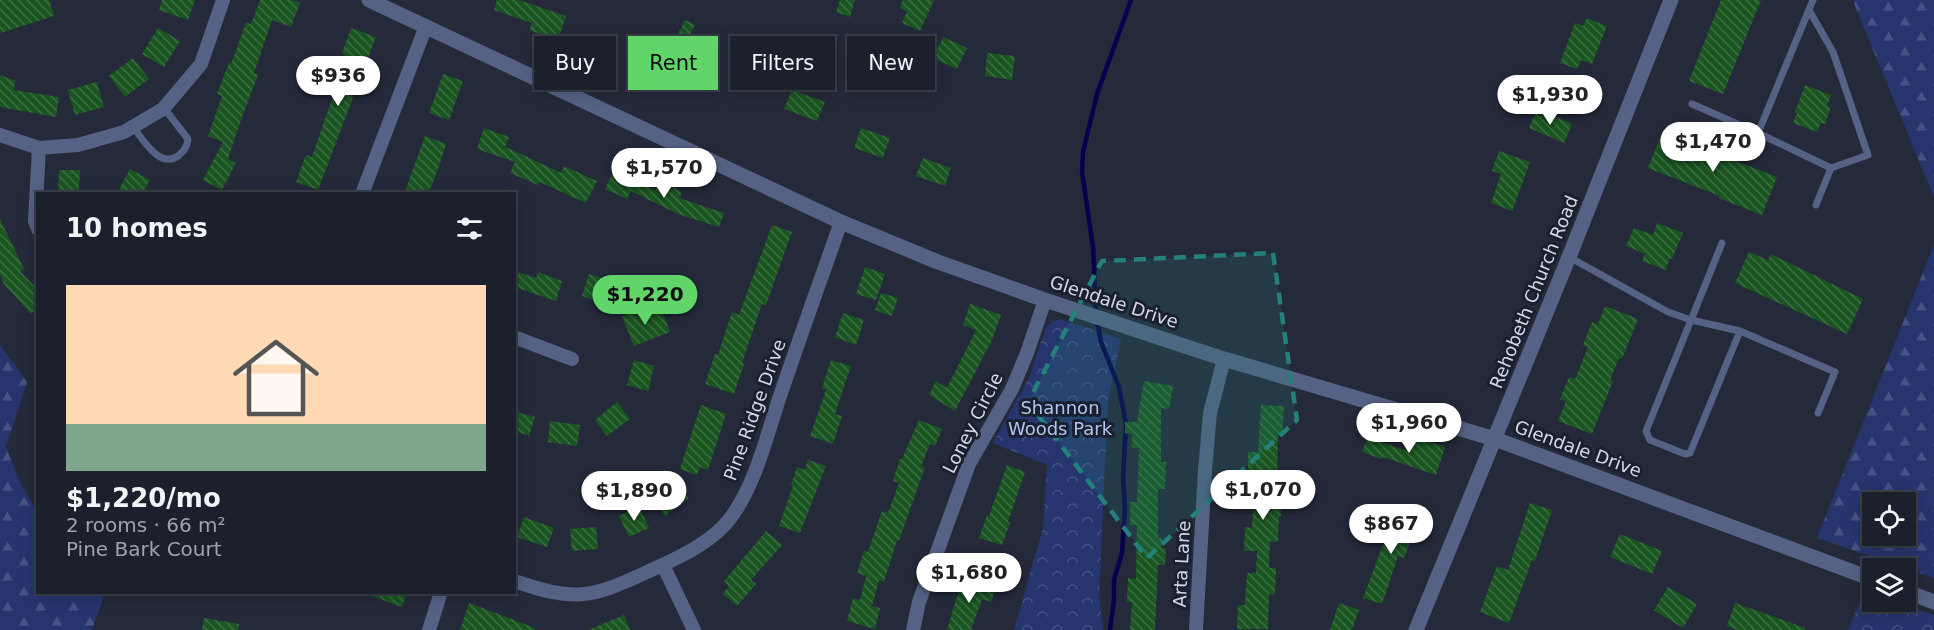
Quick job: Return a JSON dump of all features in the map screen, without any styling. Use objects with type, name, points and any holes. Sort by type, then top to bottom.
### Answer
[{"type":"street","points":[[0,135],[39,148],[78,145],[124,132],[164,108],[201,64],[224,0]]},
{"type":"street","name":"Glendale Drive","points":[[369,0],[841,222],[938,262],[1224,359],[1495,439],[1862,575]]},
{"type":"street","name":"Rehobeth Church Road","points":[[1416,630],[1569,257],[1671,0]]},
{"type":"street","points":[[363,192],[426,26]]},
{"type":"street","points":[[36,225],[34,221],[39,148]]},
{"type":"street","name":"Pine Ridge Drive","points":[[516,582],[543,591],[568,596],[586,595],[616,586],[663,565],[710,539],[731,517],[751,483],[841,222]]},
{"type":"street","name":"Loney Circle","points":[[913,630],[919,602],[969,464],[1012,389],[1045,300]]},
{"type":"street","points":[[516,338],[572,359]]},
{"type":"street","name":"Arta Lane","points":[[1196,630],[1210,413],[1224,359]]},
{"type":"street","points":[[663,565],[694,630]]},
{"type":"street","points":[[429,630],[440,594]]},
{"type":"street","points":[[1916,594],[1933,599]]},
{"type":"lane","points":[[1758,133],[1813,0]]},
{"type":"lane","points":[[1692,105],[1831,168],[1868,155],[1833,52],[1809,10]]},
{"type":"lane","points":[[133,126],[155,154],[167,159],[177,156],[186,148],[188,140],[164,108]]},
{"type":"lane","points":[[1816,205],[1831,168]]},
{"type":"lane","points":[[1722,243],[1646,431],[1650,440],[1684,454],[1690,453],[1740,330]]},
{"type":"lane","points":[[1569,257],[1668,312],[1691,320],[1740,330],[1835,372],[1818,412]]},
{"type":"highlighted area","points":[[1273,253],[1297,420],[1147,558],[1028,402],[1102,261]]},
{"type":"green space","points":[[1934,0],[1934,197],[1853,1]]},
{"type":"green space","points":[[1934,245],[1934,578],[1916,572],[1916,558],[1876,558],[1817,538]]},
{"type":"green space","name":"Shannon Woods Park","points":[[1060,319],[1121,339],[1108,401],[1099,595],[1103,630],[1014,630],[1043,528],[1047,465],[993,443],[1029,378],[1046,328],[1052,322]]},
{"type":"green space","points":[[0,345],[27,382],[6,447],[19,480],[36,511],[36,594],[105,594],[92,630],[0,630]]},
{"type":"green space","points":[[1862,597],[1862,612],[1916,612],[1916,609],[1934,615],[1934,630],[1848,630]]},
{"type":"building","points":[[0,0],[49,0],[54,16],[0,33]]},
{"type":"building","points":[[162,0],[195,0],[188,20],[159,10]]},
{"type":"building","points":[[260,0],[292,0],[300,3],[291,27],[272,20],[254,73],[258,75],[228,159],[236,163],[222,190],[203,180],[223,142],[208,136],[222,96],[217,94],[246,23],[251,24]]},
{"type":"building","points":[[497,0],[519,0],[566,16],[559,36],[546,36],[529,30],[532,23],[494,10]]},
{"type":"building","points":[[840,0],[855,0],[850,17],[836,12]]},
{"type":"building","points":[[903,0],[934,0],[920,31],[902,23],[907,12],[900,8]]},
{"type":"building","points":[[1721,0],[1761,0],[1723,94],[1689,81]]},
{"type":"building","points":[[1587,18],[1607,26],[1592,64],[1581,60],[1577,69],[1560,63],[1575,23],[1583,26]]},
{"type":"building","points":[[685,20],[695,25],[689,36],[677,36]]},
{"type":"building","points":[[158,28],[180,41],[164,67],[142,54]]},
{"type":"building","points":[[351,28],[376,37],[318,190],[296,182],[306,155],[312,157],[333,96],[331,96],[345,54],[342,53]]},
{"type":"building","points":[[943,37],[967,48],[957,69],[935,59]]},
{"type":"building","points":[[987,53],[1015,56],[1012,80],[985,76]]},
{"type":"building","points":[[133,58],[149,79],[125,97],[109,76]]},
{"type":"building","points":[[443,74],[463,81],[449,120],[429,113]]},
{"type":"building","points":[[0,75],[16,81],[13,90],[59,97],[56,117],[0,107]]},
{"type":"building","points":[[97,82],[104,107],[75,115],[68,90]]},
{"type":"building","points":[[1805,85],[1831,95],[1827,106],[1831,107],[1825,124],[1821,123],[1817,132],[1793,123]]},
{"type":"building","points":[[792,90],[825,102],[817,121],[784,109]]},
{"type":"building","points":[[1537,109],[1572,124],[1564,143],[1529,128]]},
{"type":"building","points":[[484,128],[509,137],[505,147],[561,173],[564,166],[597,181],[586,203],[540,182],[538,185],[510,173],[515,162],[477,149]]},
{"type":"building","points":[[861,128],[890,138],[883,158],[854,148]]},
{"type":"building","points":[[1663,130],[1777,177],[1762,215],[1648,168]]},
{"type":"building","points":[[425,136],[446,144],[429,192],[405,192]]},
{"type":"building","points":[[1499,151],[1530,162],[1512,211],[1491,203],[1501,174],[1492,171]]},
{"type":"building","points":[[923,158],[951,168],[945,186],[916,176]]},
{"type":"building","points":[[130,169],[150,180],[143,192],[124,192],[119,189]]},
{"type":"building","points":[[59,170],[80,170],[79,191],[58,191]]},
{"type":"building","points":[[614,170],[655,190],[660,181],[682,192],[679,198],[724,213],[719,227],[678,214],[631,191],[627,199],[605,189]]},
{"type":"building","points":[[0,219],[24,269],[20,271],[36,288],[36,310],[31,314],[4,284],[0,275]]},
{"type":"building","points":[[1657,223],[1683,233],[1666,270],[1642,261],[1645,254],[1626,246],[1634,228],[1653,235]]},
{"type":"building","points":[[772,225],[792,232],[766,305],[762,304],[734,394],[705,384],[715,354],[718,355],[732,312],[739,315]]},
{"type":"building","points":[[1749,252],[1768,260],[1771,254],[1863,299],[1847,334],[1735,283]]},
{"type":"building","points":[[865,267],[885,274],[876,300],[856,294]]},
{"type":"building","points":[[516,272],[536,278],[538,272],[562,281],[556,301],[516,288]]},
{"type":"building","points":[[589,274],[614,282],[606,305],[582,296]]},
{"type":"building","points":[[881,293],[898,298],[892,316],[875,310]]},
{"type":"building","points":[[970,304],[1001,315],[993,338],[955,411],[929,395],[936,381],[947,388],[976,330],[963,325]]},
{"type":"building","points":[[1605,306],[1638,319],[1622,359],[1619,358],[1610,380],[1613,381],[1592,434],[1558,421],[1566,401],[1560,399],[1569,377],[1575,379],[1588,347],[1583,345],[1592,322],[1598,324]]},
{"type":"building","points":[[643,308],[646,316],[662,310],[670,332],[634,346],[622,316]]},
{"type":"building","points":[[843,313],[864,320],[856,345],[835,337]]},
{"type":"building","points":[[634,360],[654,366],[648,391],[627,385]]},
{"type":"building","points":[[831,360],[851,366],[835,414],[842,416],[833,444],[810,436],[826,390],[822,388]]},
{"type":"building","points":[[1144,381],[1173,386],[1169,409],[1161,408],[1161,462],[1166,462],[1165,489],[1158,489],[1158,538],[1162,538],[1162,548],[1166,548],[1165,565],[1158,565],[1155,630],[1130,630],[1132,602],[1127,602],[1128,578],[1136,579],[1137,525],[1130,525],[1130,502],[1137,502],[1139,448],[1132,448],[1132,434],[1125,433],[1125,422],[1137,422]]},
{"type":"building","points":[[617,402],[630,419],[607,436],[595,420]]},
{"type":"building","points":[[701,405],[726,414],[708,470],[700,467],[697,475],[680,469]]},
{"type":"building","points":[[1261,405],[1284,406],[1282,435],[1278,434],[1277,489],[1282,489],[1281,516],[1279,516],[1278,542],[1270,541],[1269,568],[1276,568],[1275,595],[1269,594],[1268,629],[1237,629],[1238,605],[1245,605],[1247,573],[1256,573],[1257,551],[1244,551],[1245,527],[1252,528],[1254,497],[1260,498],[1261,475],[1248,475],[1248,452],[1258,452]]},
{"type":"building","points":[[516,412],[535,417],[529,436],[516,432]]},
{"type":"building","points":[[919,420],[942,429],[935,446],[930,444],[921,466],[925,467],[899,541],[897,540],[884,582],[879,580],[872,606],[880,608],[875,629],[847,621],[853,598],[860,600],[866,576],[857,573],[864,551],[868,552],[882,511],[888,513],[899,483],[893,481],[900,459]]},
{"type":"building","points":[[550,421],[580,425],[577,446],[548,442]]},
{"type":"building","points":[[1412,436],[1445,447],[1436,475],[1362,452],[1367,437],[1407,451]]},
{"type":"building","points":[[808,460],[826,466],[800,533],[779,526],[797,467],[805,470]]},
{"type":"building","points":[[1007,465],[1025,472],[1002,545],[979,538]]},
{"type":"building","points":[[677,483],[689,498],[665,516],[654,502]]},
{"type":"building","points":[[1530,503],[1552,510],[1535,561],[1532,560],[1509,623],[1480,612],[1497,566],[1508,570]]},
{"type":"building","points":[[639,506],[649,528],[629,537],[619,516]]},
{"type":"building","points":[[1396,510],[1419,518],[1404,558],[1398,556],[1382,604],[1363,598]]},
{"type":"building","points":[[524,517],[554,528],[547,547],[517,537]]},
{"type":"building","points":[[596,527],[598,549],[572,551],[570,529]]},
{"type":"building","points":[[766,531],[782,545],[751,580],[756,584],[737,606],[723,594],[729,586],[724,581]]},
{"type":"building","points":[[1620,534],[1662,551],[1652,574],[1610,557]]},
{"type":"building","points":[[963,577],[996,588],[991,602],[982,599],[971,630],[947,630]]},
{"type":"building","points":[[1668,587],[1697,604],[1683,628],[1654,610]]},
{"type":"building","points":[[367,594],[406,594],[402,607]]},
{"type":"building","points":[[469,603],[535,628],[535,630],[460,630]]},
{"type":"building","points":[[1339,603],[1359,610],[1352,630],[1330,630]]},
{"type":"building","points":[[1735,603],[1805,628],[1805,630],[1737,630],[1727,626]]},
{"type":"building","points":[[624,615],[630,630],[588,630]]},
{"type":"building","points":[[204,618],[239,624],[238,630],[202,630]]},
{"type":"waterway","points":[[1096,313],[1093,247],[1082,172],[1083,152],[1097,94],[1131,0]]},
{"type":"waterway","points":[[1097,321],[1101,342],[1119,387],[1126,424],[1122,553],[1114,580],[1110,630]]}]
